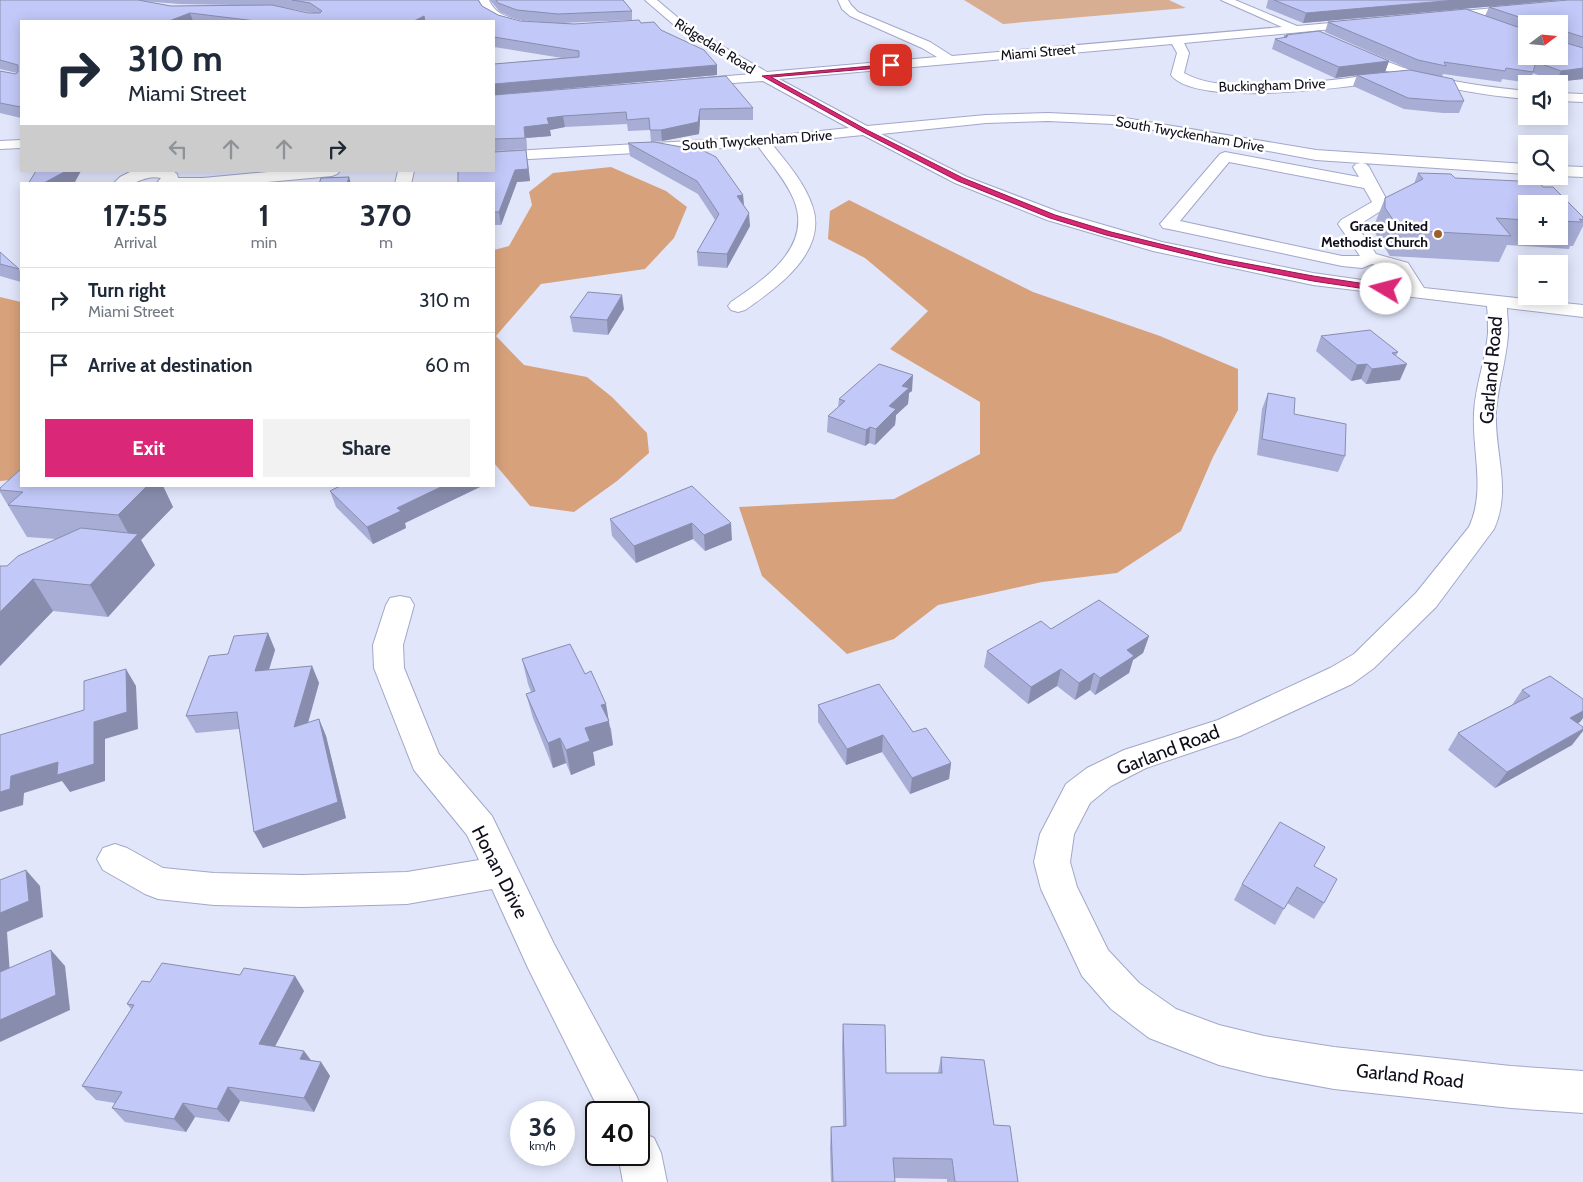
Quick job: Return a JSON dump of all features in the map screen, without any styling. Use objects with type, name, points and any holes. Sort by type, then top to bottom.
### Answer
[{"type":"street","points":[[484,0],[489,12],[493,15],[508,21],[529,25]]},
{"type":"street","name":"Ridgedale Road","points":[[650,0],[674,21],[765,76],[865,131],[984,190],[1053,216],[1108,234],[1159,247],[1275,272],[1418,293],[1583,311]]},
{"type":"street","points":[[843,0],[846,7],[854,14],[926,45],[950,60]]},
{"type":"street","points":[[1226,0],[1321,38]]},
{"type":"street","points":[[1239,5],[1260,3]]},
{"type":"street","points":[[1430,17],[1583,3]]},
{"type":"street","points":[[1438,6],[1484,22]]},
{"type":"street","points":[[658,23],[674,21]]},
{"type":"street","name":"Miami Street","points":[[676,84],[1374,22]]},
{"type":"street","name":"Buckingham Drive","points":[[1176,40],[1184,51],[1177,75],[1189,82],[1205,87],[1231,89],[1284,87],[1409,76]]},
{"type":"street","points":[[1338,47],[1409,76],[1466,88],[1518,94]]},
{"type":"street","points":[[1568,97],[1583,98]]},
{"type":"street","name":"South Twyckenham Drive","points":[[495,157],[762,141],[986,119],[1048,117],[1113,120],[1316,155],[1518,169]]},
{"type":"street","points":[[738,306],[772,283],[789,263],[802,244],[806,226],[805,209],[798,192],[762,141]]},
{"type":"street","points":[[0,146],[20,144]]},
{"type":"street","points":[[1370,184],[1225,157],[1169,224],[1342,261],[1362,262],[1370,258]]},
{"type":"street","points":[[1357,159],[1381,204],[1347,224],[1370,258],[1402,267],[1418,293]]},
{"type":"street","points":[[125,182],[131,177],[153,172],[169,175],[170,180],[167,182]]},
{"type":"street","points":[[214,182],[321,172]]},
{"type":"street","points":[[1568,172],[1581,173]]},
{"type":"street","name":"Garland Road","points":[[1497,302],[1498,334],[1485,411],[1485,439],[1491,493],[1486,518],[1481,529],[1426,600],[1364,661],[1341,676],[1229,728],[1135,759],[1099,777],[1078,794],[1057,834],[1052,862],[1059,889],[1095,963],[1125,996],[1163,1024],[1219,1045],[1264,1056],[1334,1068],[1511,1087],[1583,1092]]},
{"type":"street","name":"Honan Drive","points":[[400,605],[388,645],[389,668],[413,734],[425,761],[480,826],[541,956],[616,1101]]},
{"type":"street","points":[[115,859],[158,883],[214,889],[302,891],[407,888],[502,872]]},
{"type":"street","points":[[642,1166],[645,1182]]},
{"type":"shaded area","points":[[964,0],[1169,0],[1186,8],[1003,24]]},
{"type":"shaded area","points":[[611,167],[666,191],[687,207],[674,238],[645,269],[541,284],[496,336],[524,365],[587,377],[612,397],[647,433],[649,453],[617,481],[574,512],[530,506],[495,464],[495,250],[509,246],[532,205],[529,192],[553,173]]},
{"type":"shaded area","points":[[849,200],[1033,292],[1160,336],[1238,369],[1238,410],[1213,457],[1181,531],[1117,573],[1042,582],[938,605],[894,639],[847,654],[762,576],[739,507],[894,499],[980,454],[980,402],[890,349],[928,311],[865,258],[828,239],[830,211]]},
{"type":"shaded area","points":[[0,297],[20,302],[20,479],[0,481]]},
{"type":"building","points":[[0,0],[138,0],[171,6],[272,5],[308,13],[320,13],[322,11],[310,3],[292,0],[478,0],[482,6],[498,15],[520,21],[574,24],[639,20],[641,23],[654,22],[661,30],[704,50],[717,65],[495,84],[495,64],[579,57],[579,51],[495,37],[495,20],[425,20],[424,16],[416,20],[248,20],[190,13],[172,20],[20,20],[20,107],[0,103],[0,71],[16,74],[18,72],[18,65],[0,60]]},
{"type":"building","points":[[496,0],[623,0],[632,11],[558,14],[517,10],[498,3]]},
{"type":"building","points":[[1274,0],[1456,0],[1306,13]]},
{"type":"building","points":[[1583,0],[1583,37],[1568,32],[1568,15],[1518,15],[1518,17],[1489,7]]},
{"type":"building","points":[[1466,9],[1518,27],[1518,65],[1535,65],[1533,72],[1506,68],[1505,71],[1444,62],[1446,66],[1418,60],[1328,22]]},
{"type":"building","points":[[1319,31],[1389,61],[1339,67],[1275,39],[1288,36],[1286,35]]},
{"type":"building","points":[[1568,44],[1583,48],[1583,68],[1561,71],[1544,65],[1568,65]]},
{"type":"building","points":[[1410,70],[1453,79],[1464,101],[1408,98],[1357,75]]},
{"type":"building","points":[[726,76],[753,108],[700,109],[698,122],[661,130],[650,130],[649,118],[627,120],[626,112],[563,116],[547,118],[549,124],[524,127],[525,138],[495,139],[495,95]]},
{"type":"building","points":[[654,142],[704,151],[716,157],[743,195],[737,196],[749,213],[727,254],[697,252],[719,214],[697,181],[628,143]]},
{"type":"building","points":[[526,150],[528,169],[515,170],[499,212],[495,212],[495,182],[458,182],[458,172],[495,172],[495,152]]},
{"type":"building","points":[[35,172],[64,172],[46,182],[29,182]]},
{"type":"building","points":[[1418,173],[1451,174],[1455,178],[1518,181],[1518,185],[1553,187],[1561,195],[1518,195],[1518,219],[1496,218],[1511,236],[1400,230],[1385,208],[1385,198],[1423,179]]},
{"type":"building","points":[[349,177],[348,182],[320,182],[321,178]]},
{"type":"building","points":[[1568,202],[1583,217],[1583,220],[1579,219],[1582,222],[1568,221]]},
{"type":"building","points":[[0,252],[19,269],[0,264]]},
{"type":"building","points":[[588,292],[622,295],[607,320],[570,317]]},
{"type":"building","points":[[1370,330],[1398,352],[1392,353],[1407,364],[1372,369],[1367,364],[1357,365],[1321,336]]},
{"type":"building","points":[[879,364],[913,375],[902,386],[909,388],[889,406],[896,409],[876,429],[870,427],[866,430],[828,416],[845,401],[839,399]]},
{"type":"building","points":[[1268,393],[1295,398],[1294,414],[1346,424],[1345,456],[1262,439]]},
{"type":"building","points":[[20,470],[20,487],[146,487],[118,515],[8,505],[23,492],[0,490]]},
{"type":"building","points":[[692,486],[731,523],[704,535],[692,523],[634,546],[610,519]]},
{"type":"building","points":[[338,487],[441,487],[397,508],[401,511],[367,527],[330,491]]},
{"type":"building","points":[[81,528],[138,534],[90,585],[33,579],[0,612],[0,566],[7,566],[18,556]]},
{"type":"building","points":[[1099,600],[1149,636],[1127,650],[1134,656],[1100,678],[1094,673],[1079,683],[1061,669],[1031,687],[987,651],[1041,621],[1051,629]]},
{"type":"building","points":[[268,633],[255,671],[312,666],[294,727],[319,719],[338,802],[254,832],[237,712],[186,716],[209,656],[228,654],[234,636]]},
{"type":"building","points":[[570,644],[585,674],[591,671],[606,704],[601,705],[609,721],[585,728],[590,741],[566,750],[560,738],[548,743],[526,694],[535,691],[522,659]]},
{"type":"building","points":[[126,669],[127,712],[94,722],[94,764],[57,775],[58,762],[11,776],[10,789],[0,792],[0,735],[84,710],[84,681]]},
{"type":"building","points":[[1550,676],[1583,699],[1583,711],[1570,718],[1583,727],[1583,729],[1507,772],[1458,733],[1530,696],[1522,690]]},
{"type":"building","points":[[879,684],[913,732],[926,728],[951,763],[912,778],[883,735],[847,749],[818,705]]},
{"type":"building","points":[[1280,822],[1325,847],[1314,866],[1337,879],[1324,903],[1297,887],[1284,909],[1242,884]]},
{"type":"building","points":[[26,870],[29,901],[0,913],[0,880]]},
{"type":"building","points":[[51,950],[56,995],[0,1020],[0,972]]},
{"type":"building","points":[[162,963],[240,975],[244,968],[295,976],[259,1044],[304,1051],[300,1059],[321,1062],[304,1098],[228,1087],[217,1109],[183,1103],[174,1119],[112,1108],[122,1092],[82,1086],[134,1005],[127,1004],[142,981],[150,982]]},
{"type":"building","points":[[843,1024],[885,1025],[886,1073],[942,1073],[941,1057],[984,1060],[994,1125],[1010,1126],[1018,1182],[955,1182],[952,1159],[893,1158],[895,1182],[833,1182],[831,1127],[846,1126]]},
{"type":"place","name":"Grace United Methodist Church","points":[[1438,234]]},
{"type":"route","points":[[891,65],[765,76],[865,131],[961,180],[1053,216],[1108,234],[1222,261],[1313,279],[1386,289]]}]
